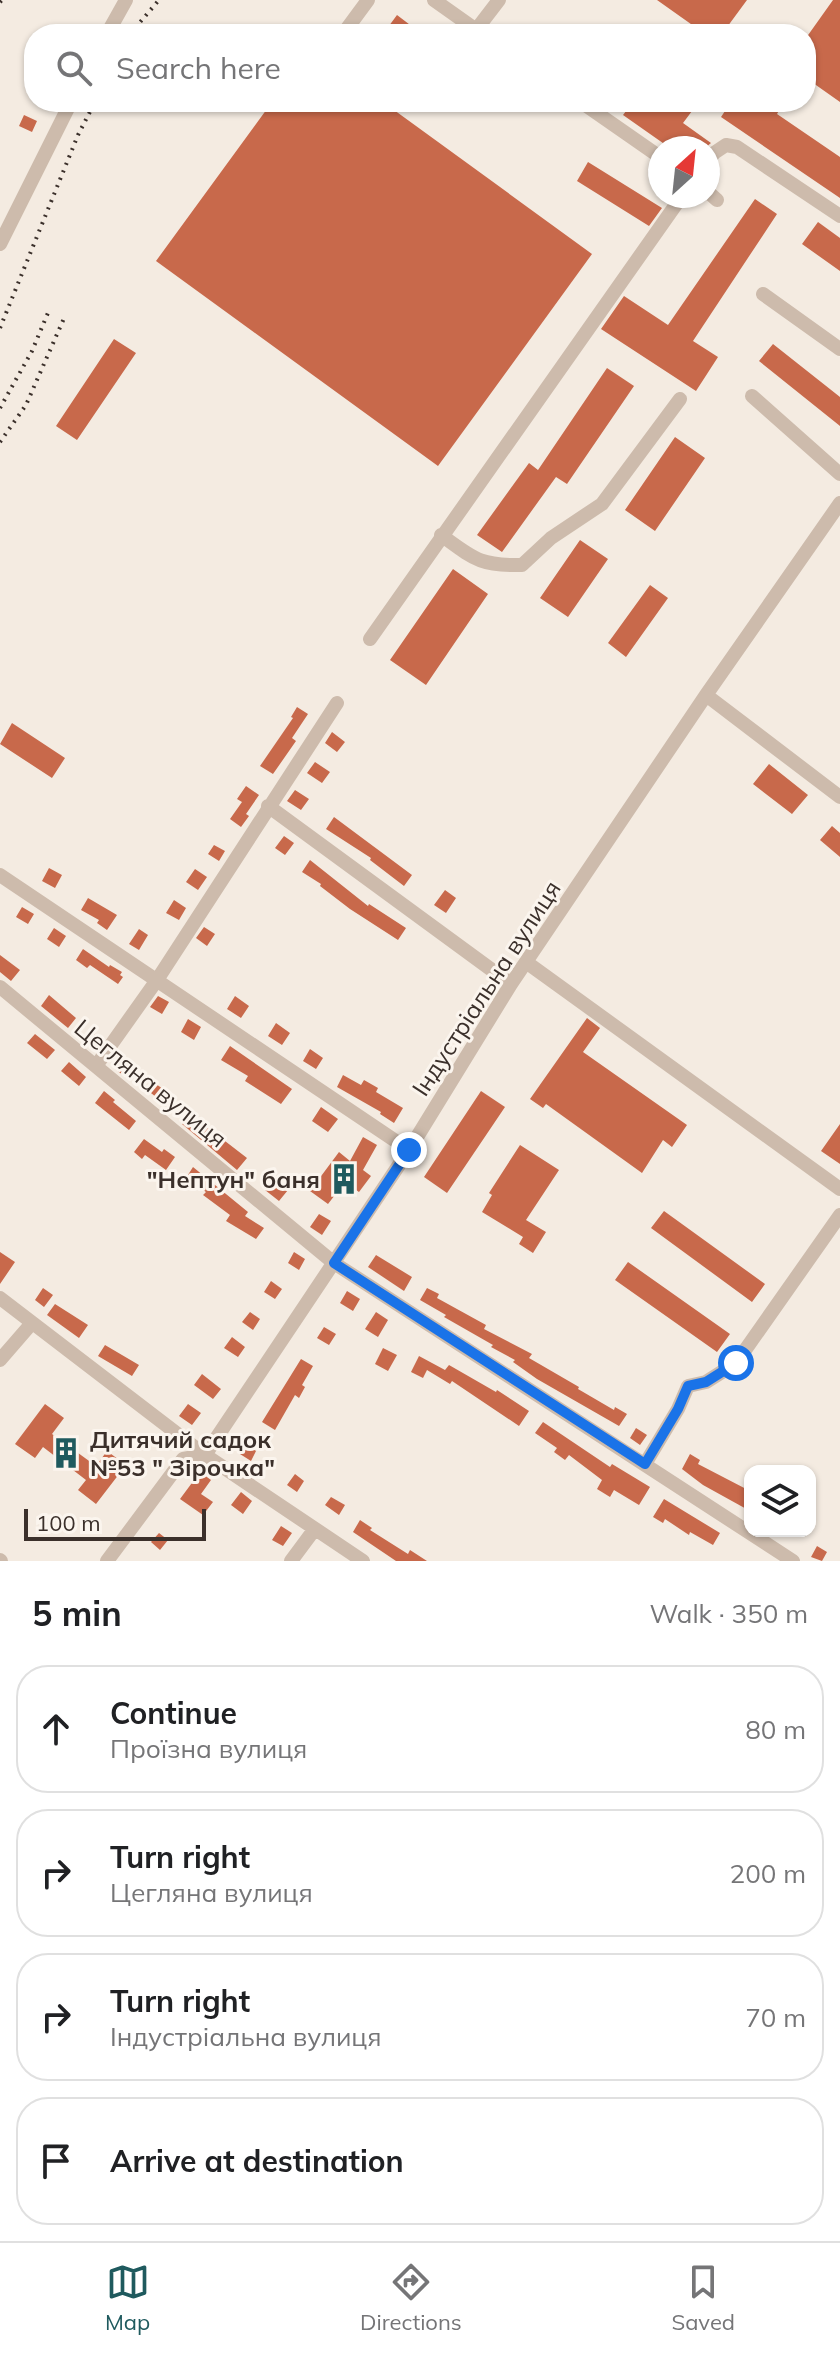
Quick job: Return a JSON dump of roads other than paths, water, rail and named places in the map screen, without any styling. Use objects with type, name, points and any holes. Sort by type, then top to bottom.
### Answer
[{"type":"street","points":[[113,24],[126,0]]},
{"type":"street","points":[[350,24],[368,0]]},
{"type":"street","points":[[434,0],[468,24]]},
{"type":"street","points":[[484,24],[499,0]]},
{"type":"street","points":[[0,244],[66,112]]},
{"type":"street","points":[[595,112],[648,149]]},
{"type":"street","points":[[720,150],[726,145],[737,147],[840,216]]},
{"type":"street","points":[[370,639],[673,208]]},
{"type":"street","points":[[763,294],[840,349]]},
{"type":"street","points":[[752,396],[840,474]]},
{"type":"street","points":[[441,535],[474,560],[495,566],[522,565],[551,538],[602,504],[680,399]]},
{"type":"street","name":"Індустріальна вулиця","points":[[107,1561],[183,1459],[205,1455],[409,1150],[511,984],[840,503]]},
{"type":"street","points":[[706,695],[840,797]]},
{"type":"street","points":[[96,1066],[157,980],[337,703]]},
{"type":"street","points":[[268,806],[511,984]]},
{"type":"street","points":[[0,875],[409,1150]]},
{"type":"street","points":[[526,962],[840,1189]]},
{"type":"street","name":"Цегляна вулиця","points":[[0,987],[334,1263],[793,1561]]},
{"type":"street","points":[[645,1464],[688,1386],[706,1382],[736,1363],[840,1215]]},
{"type":"street","points":[[0,1298],[205,1455],[363,1561]]},
{"type":"street","points":[[0,1360],[32,1323]]},
{"type":"street","points":[[291,1561],[314,1530]]},
{"type":"railway","points":[[139,24],[159,0]]},
{"type":"railway","points":[[0,328],[90,112]]},
{"type":"railway","points":[[0,408],[32,351],[50,308]]},
{"type":"railway","points":[[0,442],[26,405],[65,316]]},
{"type":"place","name":"\"Нептун\" баня","points":[[344,1179]]},
{"type":"place","name":"Дитячий садок №53 \" Зірочка\"","points":[[66,1453]]}]
